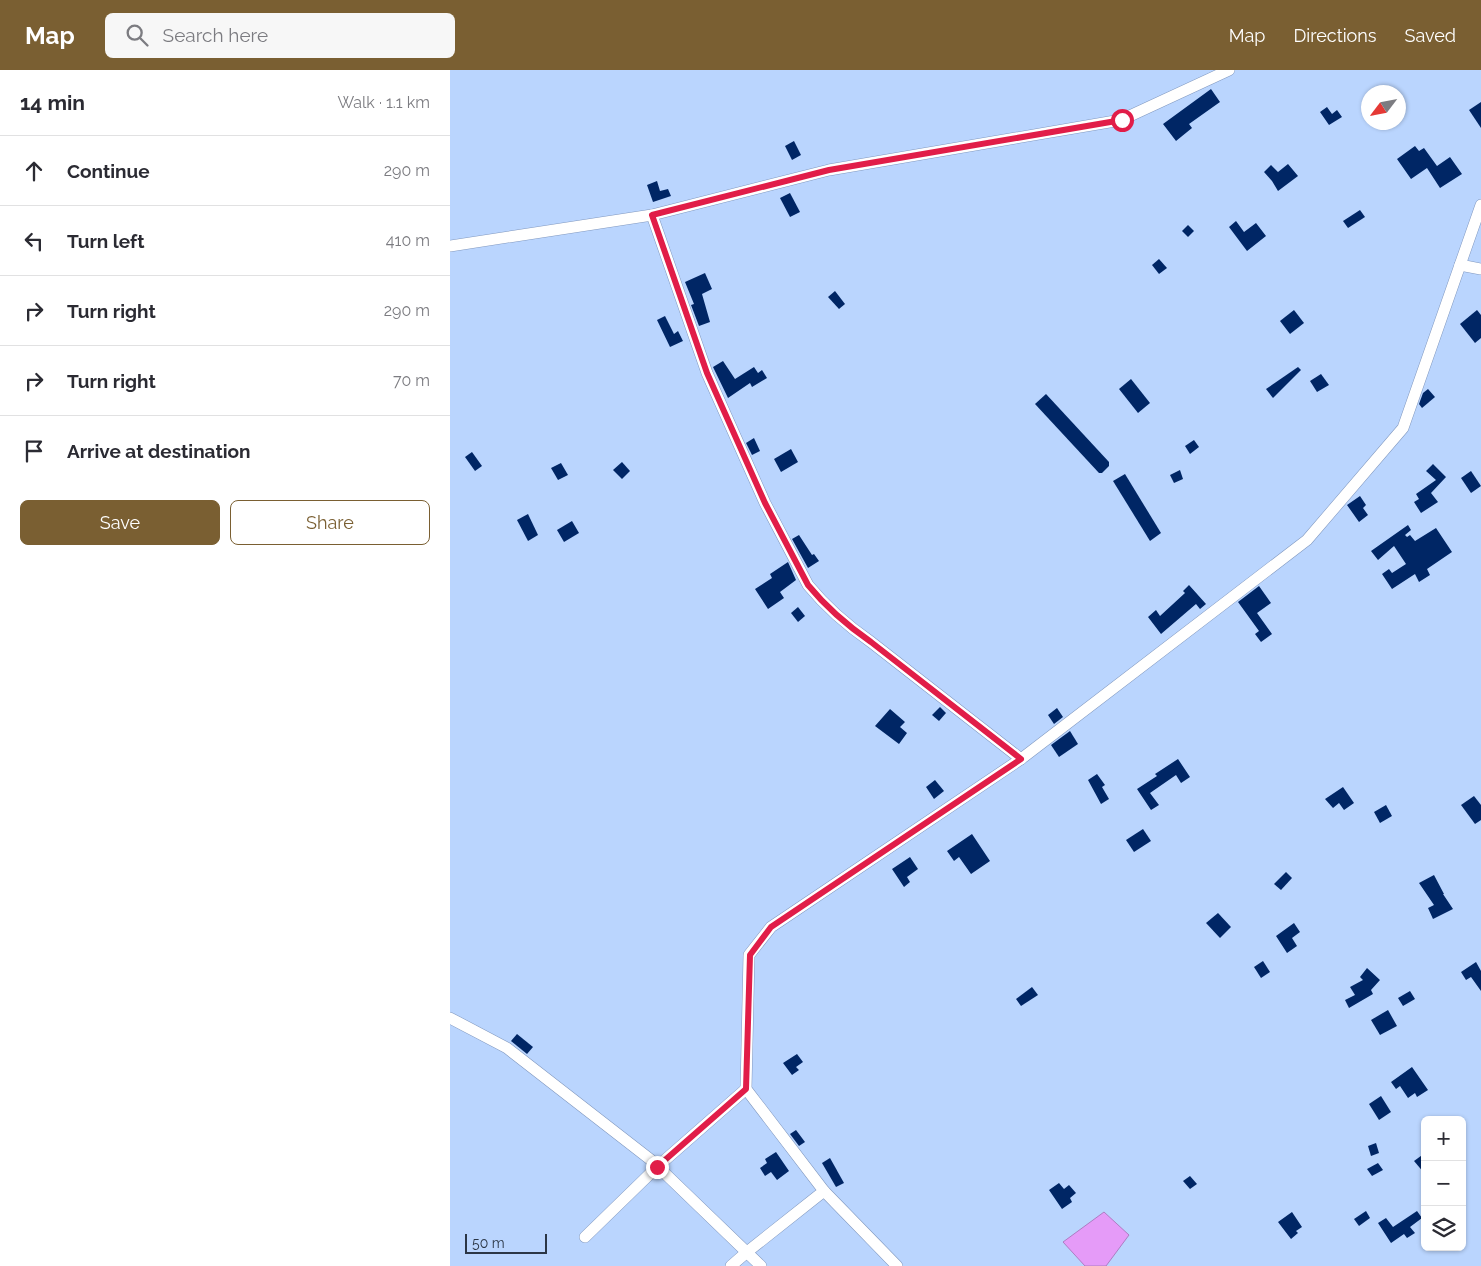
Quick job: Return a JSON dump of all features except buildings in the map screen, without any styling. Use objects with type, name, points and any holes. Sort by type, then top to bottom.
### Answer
[{"type":"street","points":[[450,246],[652,215],[829,170],[1122,120],[1229,70]]},
{"type":"street","points":[[897,1266],[824,1191],[746,1089],[750,955],[771,927],[1021,759],[1307,540],[1403,428],[1481,205]]},
{"type":"street","points":[[652,215],[707,373],[765,503],[808,585],[850,627],[1021,759]]},
{"type":"street","points":[[1460,264],[1481,269]]},
{"type":"street","points":[[450,1018],[507,1048],[652,1160],[657,1167],[761,1266]]},
{"type":"street","points":[[585,1237],[657,1167],[746,1089]]},
{"type":"street","points":[[731,1266],[824,1191]]},
{"type":"shaded area","points":[[1104,1212],[1129,1235],[1106,1266],[1085,1266],[1063,1242]]},
{"type":"route","points":[[657,1167],[746,1089],[750,955],[771,927],[1021,759],[850,627],[808,585],[765,503],[707,373],[652,215],[829,170],[1122,120]]}]
